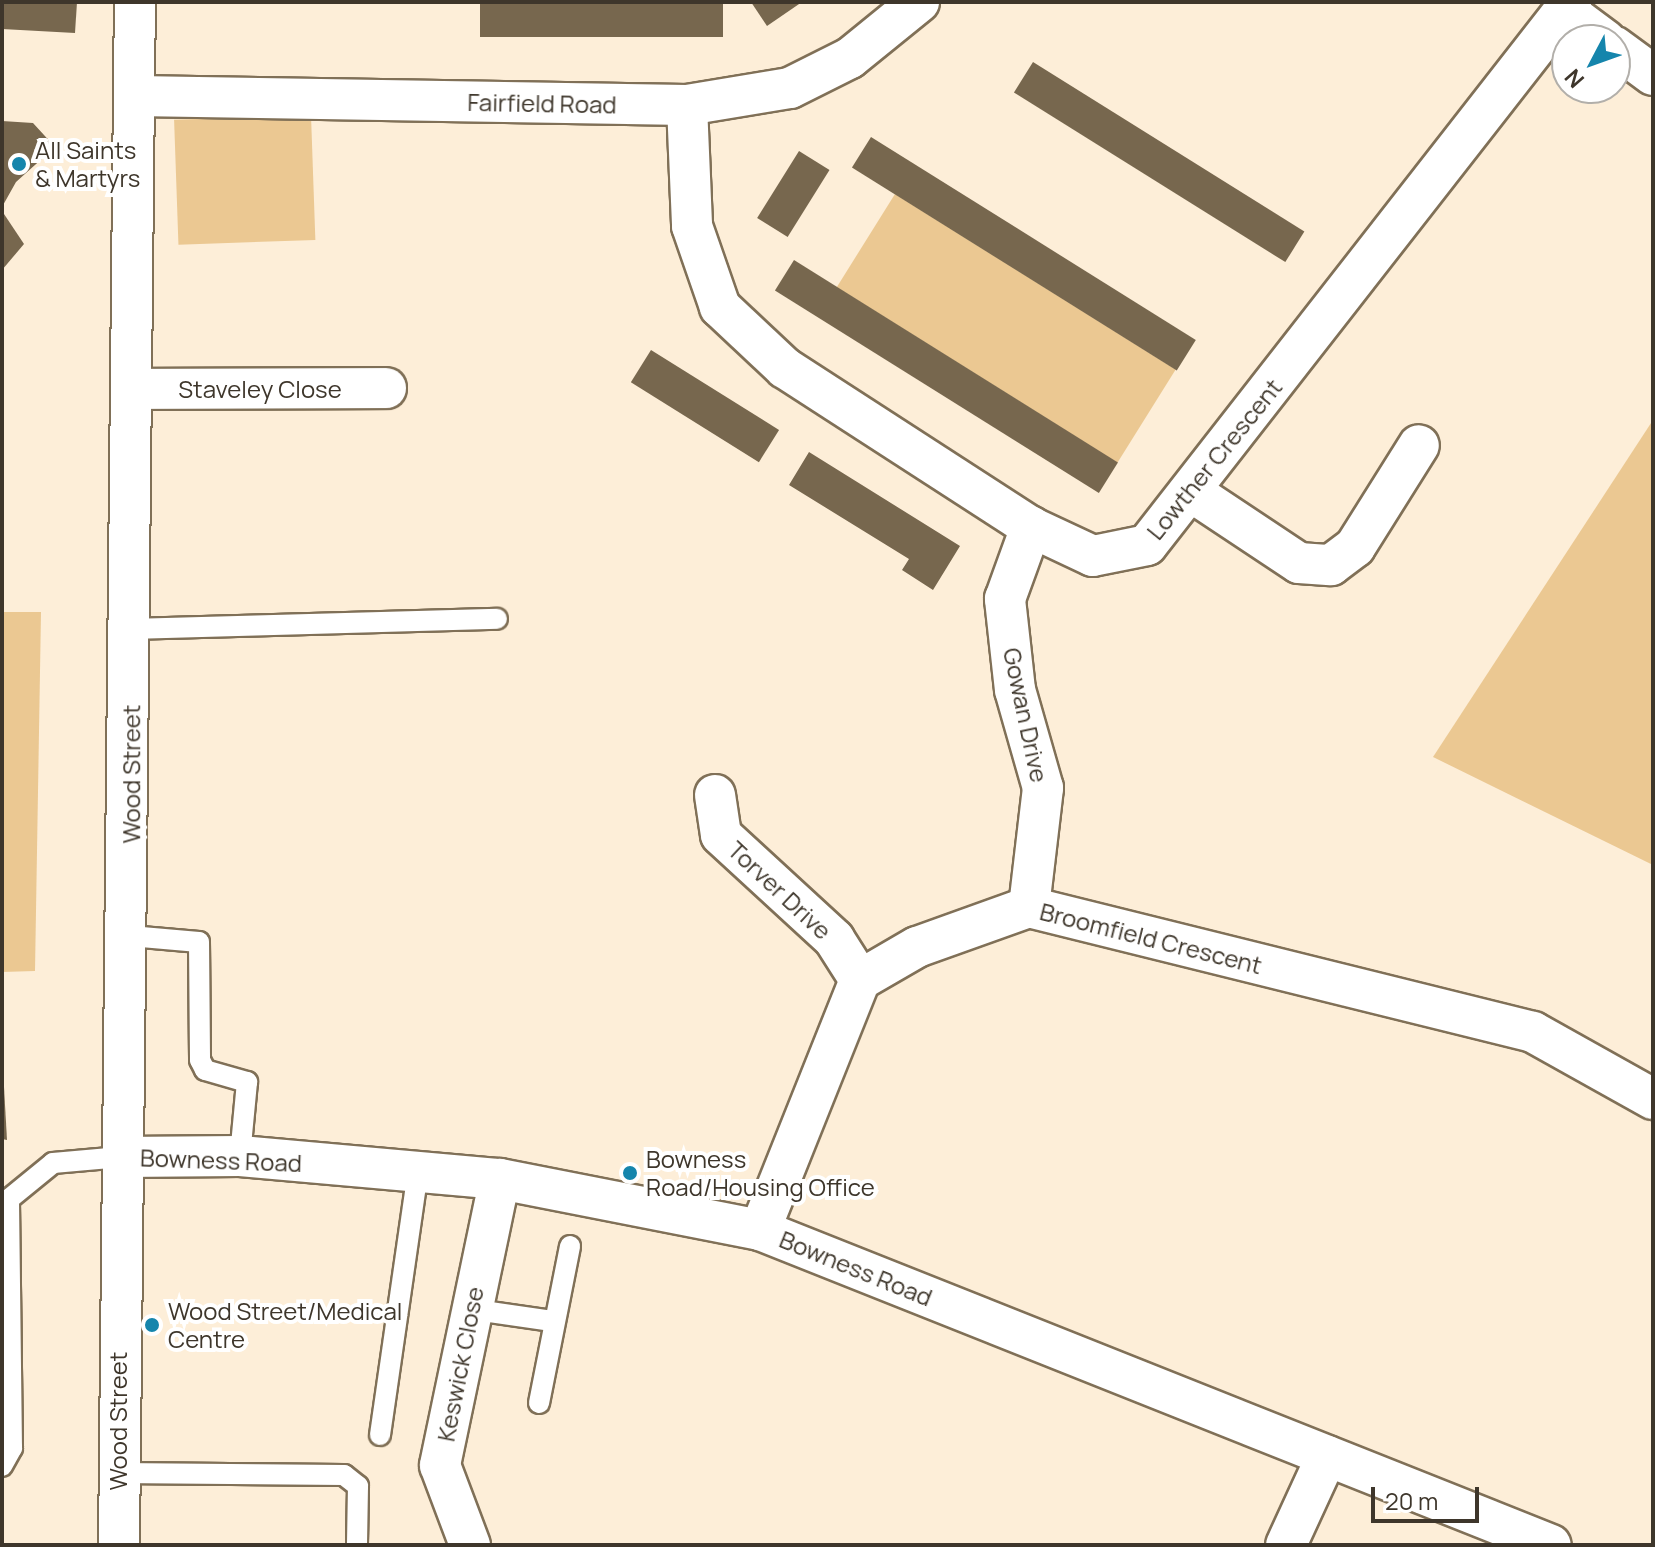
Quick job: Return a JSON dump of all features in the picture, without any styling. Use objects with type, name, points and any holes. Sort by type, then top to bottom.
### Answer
[{"type":"street","name":"Wood Street","points":[[119,1545],[121,1157],[130,936],[135,2]]},
{"type":"street","name":"Fairfield Road","points":[[136,96],[687,105],[790,88],[850,58],[919,2]]},
{"type":"street","name":"Lowther Crescent","points":[[687,105],[692,226],[720,307],[785,368],[1031,527],[1093,556],[1147,545],[1192,492],[1568,6]]},
{"type":"street","points":[[1568,6],[1588,24]]},
{"type":"street","points":[[1631,59],[1653,75]]},
{"type":"street","name":"Staveley Close","points":[[134,389],[386,388]]},
{"type":"street","points":[[1192,492],[1299,563],[1331,565],[1355,547],[1419,445]]},
{"type":"street","name":"Gowan Drive","points":[[1029,907],[1043,788],[1015,690],[1005,599],[1031,527]]},
{"type":"street","name":"Torver Drive","points":[[715,795],[721,835],[834,939],[860,980]]},
{"type":"street","name":"Broomfield Crescent","points":[[860,980],[917,947],[1029,907],[1533,1032],[1653,1099]]},
{"type":"street","points":[[760,1230],[860,980]]},
{"type":"street","name":"Bowness Road","points":[[121,1157],[240,1156],[500,1179],[760,1230],[1551,1545]]},
{"type":"street","name":"Keswick Close","points":[[470,1545],[440,1465],[469,1309],[500,1179]]},
{"type":"street","points":[[1286,1545],[1327,1456]]},
{"type":"lane","points":[[131,629],[497,619]]},
{"type":"lane","points":[[130,936],[193,936],[199,942],[200,1060],[205,1070],[247,1082],[240,1156]]},
{"type":"lane","points":[[2,1466],[12,1448],[5,1297],[9,1199],[53,1163],[121,1157]]},
{"type":"lane","points":[[380,1435],[418,1172]]},
{"type":"lane","points":[[539,1403],[552,1321],[570,1246]]},
{"type":"lane","points":[[469,1309],[552,1321]]},
{"type":"lane","points":[[117,1473],[344,1475],[358,1486],[357,1545]]},
{"type":"shaded area","points":[[311,115],[315,240],[178,245],[174,120]]},
{"type":"shaded area","points":[[895,194],[1176,369],[1117,463],[837,287]]},
{"type":"shaded area","points":[[1653,420],[1653,865],[1433,757]]},
{"type":"shaded area","points":[[2,612],[41,612],[35,971],[2,972]]},
{"type":"building","points":[[2,2],[77,2],[75,33],[2,29]]},
{"type":"building","points":[[480,2],[723,2],[723,37],[480,37]]},
{"type":"building","points":[[751,2],[802,2],[767,26]]},
{"type":"building","points":[[1033,62],[1304,232],[1285,262],[1014,93]]},
{"type":"building","name":"All Saints & Martyrs","points":[[2,121],[33,123],[55,147],[16,182],[2,207]]},
{"type":"building","points":[[871,137],[1196,340],[1177,370],[852,168]]},
{"type":"building","points":[[799,151],[830,170],[788,237],[757,218]]},
{"type":"building","name":"All Saints & Martyrs","points":[[2,211],[24,244],[2,270]]},
{"type":"building","points":[[794,260],[1118,462],[1099,493],[775,291]]},
{"type":"building","points":[[651,350],[779,430],[759,462],[631,382]]},
{"type":"building","points":[[809,452],[960,546],[933,590],[902,570],[909,559],[789,485]]},
{"type":"building","points":[[4,1087],[7,1140],[2,1139]]},
{"type":"place","name":"All Saints & Martyrs","points":[[19,164]]},
{"type":"place","name":"Bowness Road/Housing Office","points":[[630,1173]]},
{"type":"place","name":"Wood Street/Medical Centre","points":[[152,1325]]}]
